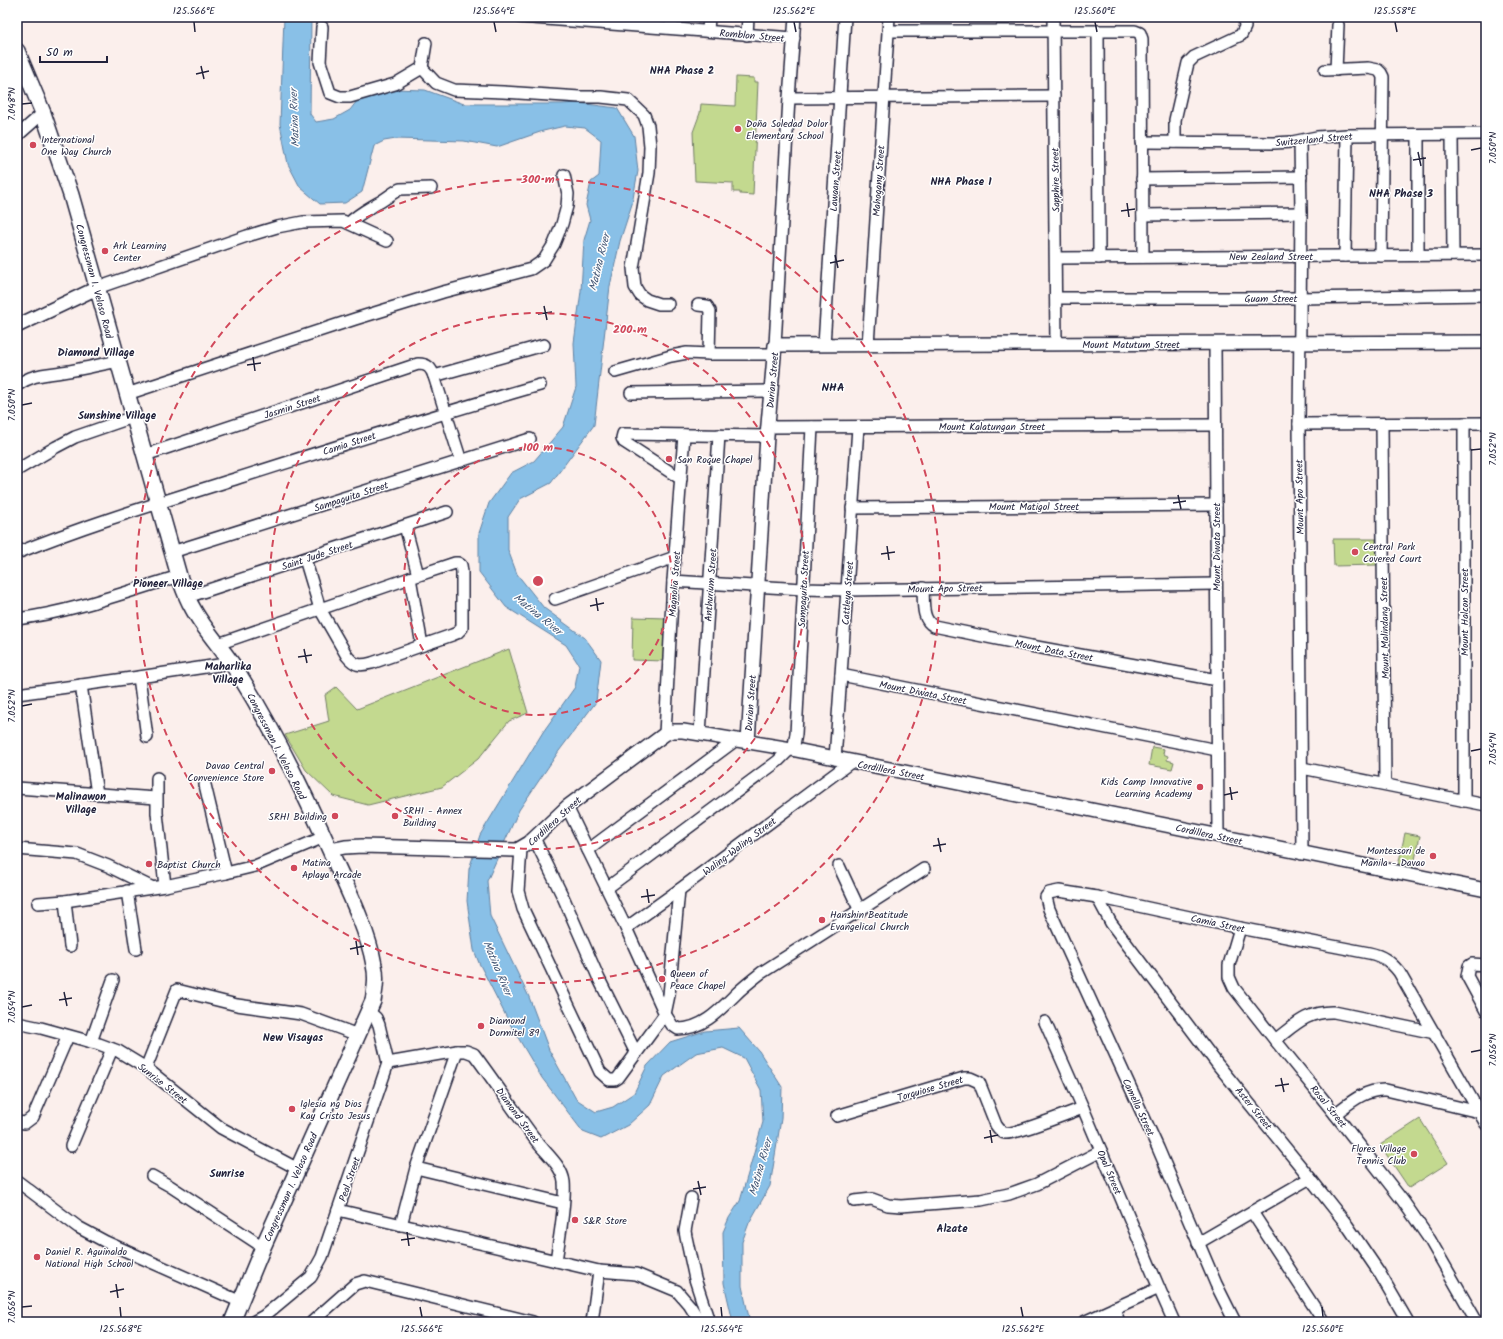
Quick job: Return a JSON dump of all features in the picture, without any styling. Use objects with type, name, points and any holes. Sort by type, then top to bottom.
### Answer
[{"type":"main road","name":"Congressman I. Veloso Road","points":[[17,51],[43,114],[71,195],[172,552],[187,597],[197,616],[232,663],[266,722],[327,843],[355,907],[374,964],[376,977],[373,1001],[263,1247],[232,1322]]},
{"type":"street","name":"Romblon Street","points":[[519,17],[672,22],[708,31],[794,38]]},
{"type":"street","points":[[708,31],[709,17]]},
{"type":"street","points":[[747,34],[748,17]]},
{"type":"street","name":"Durian Street","points":[[742,741],[758,586],[775,350],[795,17]]},
{"type":"street","name":"Lawaan Street","points":[[824,345],[845,17]]},
{"type":"street","name":"Mahogany Street","points":[[868,345],[889,17]]},
{"type":"street","name":"Sapphire Street","points":[[1053,17],[1056,344]]},
{"type":"street","points":[[1175,142],[1175,120],[1188,63],[1194,57],[1241,35],[1245,27],[1244,17]]},
{"type":"street","points":[[1338,24],[1330,70],[1368,68],[1374,69],[1381,73],[1383,77],[1381,256]]},
{"type":"street","points":[[322,27],[320,62],[330,93],[340,97],[350,97],[395,84],[422,68]]},
{"type":"street","points":[[888,31],[1140,33],[1142,39],[1143,257]]},
{"type":"street","points":[[1098,32],[1099,258]]},
{"type":"street","points":[[422,68],[426,43]]},
{"type":"street","points":[[422,68],[436,83],[454,90],[601,97],[628,100],[644,115],[648,126],[650,146],[649,173],[633,268],[635,287],[640,295],[647,300],[660,304],[668,304]]},
{"type":"street","points":[[789,98],[1054,96]]},
{"type":"street","points":[[18,130],[43,114]]},
{"type":"street","name":"Switzerland Street","points":[[1142,142],[1274,143],[1300,141],[1317,137],[1347,135],[1486,134]]},
{"type":"street","points":[[1345,256],[1347,135]]},
{"type":"street","points":[[1418,135],[1418,255]]},
{"type":"street","points":[[1452,135],[1453,255]]},
{"type":"street","name":"Mount Apo Street","points":[[1300,141],[1301,214],[1299,424],[1302,854]]},
{"type":"street","points":[[127,394],[369,314],[443,292],[531,269],[544,260],[554,244],[562,224],[567,206],[568,194],[564,174]]},
{"type":"street","points":[[1142,179],[1301,177]]},
{"type":"street","points":[[349,223],[360,213],[379,203],[395,191],[400,189],[431,188]]},
{"type":"street","points":[[1143,216],[1301,214]]},
{"type":"street","points":[[17,326],[97,288],[277,227],[303,222],[343,221],[387,241]]},
{"type":"street","name":"New Zealand Street","points":[[1056,258],[1486,255]]},
{"type":"street","name":"Guam Street","points":[[1056,298],[1300,298],[1486,295]]},
{"type":"street","points":[[698,305],[707,306],[710,311],[709,354]]},
{"type":"street","name":"Mount Matutum Street","points":[[615,372],[687,353],[709,354],[824,345],[1486,342]]},
{"type":"street","name":"Mount Diwata Street","points":[[1215,343],[1218,836]]},
{"type":"street","points":[[461,461],[434,376],[544,345]]},
{"type":"street","points":[[17,385],[37,375],[62,372],[118,361]]},
{"type":"street","name":"Jasmin Street","points":[[145,455],[418,364],[428,366],[434,376]]},
{"type":"street","name":"Camia Street","points":[[17,553],[62,535],[159,503],[446,412],[540,385]]},
{"type":"street","points":[[631,393],[771,391]]},
{"type":"street","points":[[17,470],[75,437],[134,417]]},
{"type":"street","name":"Mount Halcon Street","points":[[1464,423],[1464,801]]},
{"type":"street","points":[[1299,424],[1486,423]]},
{"type":"street","name":"Mount Malindang Street","points":[[1382,424],[1385,784]]},
{"type":"street","name":"Mount Kalatungan Street","points":[[681,479],[624,442],[622,436],[625,433],[719,435],[768,432],[812,427],[858,428],[1215,425]]},
{"type":"street","name":"Sampaguita Street","points":[[791,749],[794,745],[796,734],[812,427]]},
{"type":"street","name":"Cattleya Street","points":[[835,759],[848,590],[858,428]]},
{"type":"street","name":"Magnolia Street","points":[[665,734],[673,580],[684,435]]},
{"type":"street","name":"Anthurium Street","points":[[700,734],[719,435]]},
{"type":"street","name":"Sampaguita Street","points":[[172,552],[530,439]]},
{"type":"street","name":"Mount Matigol Street","points":[[852,508],[1216,505]]},
{"type":"street","name":"Saint Jude Street","points":[[187,597],[447,512]]},
{"type":"street","points":[[405,526],[414,577],[422,645]]},
{"type":"street","points":[[556,599],[675,557]]},
{"type":"street","points":[[218,644],[320,609],[414,577],[454,563],[461,565],[462,572],[462,628],[457,632],[422,645],[364,665],[357,665],[352,662],[348,656],[320,609],[305,559]]},
{"type":"street","points":[[17,619],[67,610],[179,576]]},
{"type":"street","name":"Mount Apo Street","points":[[673,580],[803,589],[848,590],[1216,584]]},
{"type":"street","name":"Mount Data Street","points":[[923,588],[926,620],[934,626],[1031,646],[1217,680]]},
{"type":"street","points":[[17,694],[139,678],[232,663]]},
{"type":"street","name":"Mount Diwata Street","points":[[842,675],[1217,750]]},
{"type":"street","points":[[139,678],[147,737]]},
{"type":"street","points":[[81,685],[98,794]]},
{"type":"street","name":"Cordillera Street","points":[[516,850],[534,838],[567,807],[665,734],[677,730],[791,749],[1302,854],[1486,890]]},
{"type":"street","points":[[588,850],[742,741]]},
{"type":"street","points":[[607,888],[778,761],[791,749]]},
{"type":"street","name":"Waling-Waling Street","points":[[626,928],[851,762]]},
{"type":"street","points":[[1302,768],[1486,805]]},
{"type":"street","points":[[157,778],[156,813],[165,886]]},
{"type":"street","points":[[205,785],[226,873]]},
{"type":"street","points":[[17,788],[156,798]]},
{"type":"street","points":[[567,807],[626,928],[665,1014],[672,1024],[678,1029],[689,1027],[705,1021],[720,1010],[747,983],[761,973],[924,869]]},
{"type":"street","points":[[534,838],[564,899],[599,979],[636,1053]]},
{"type":"street","points":[[38,903],[65,901],[165,886],[255,866],[327,843],[345,847],[362,846],[516,850],[521,861],[518,891],[523,909],[600,1072],[606,1079],[612,1081],[615,1080],[665,1014],[669,994],[679,890]]},
{"type":"street","points":[[17,849],[57,852],[83,856],[108,866],[151,887]]},
{"type":"street","points":[[839,866],[860,911]]},
{"type":"street","points":[[127,891],[136,949]]},
{"type":"street","name":"Camia Street","points":[[1050,893],[1059,891],[1097,897],[1240,928],[1379,955],[1386,959],[1399,972],[1435,1033]]},
{"type":"street","name":"Camella Street","points":[[1050,893],[1046,897],[1049,910],[1158,1148],[1198,1243],[1235,1322]]},
{"type":"street","name":"Aster Street","points":[[1097,897],[1107,917],[1120,936],[1218,1065],[1310,1178],[1362,1246],[1408,1322]]},
{"type":"street","points":[[65,901],[70,946]]},
{"type":"street","name":"Rosal Street","points":[[1240,928],[1229,965],[1229,977],[1234,988],[1336,1114],[1416,1218],[1477,1322]]},
{"type":"street","points":[[1486,965],[1472,964],[1469,966],[1467,976],[1486,1011]]},
{"type":"street","points":[[91,1042],[113,980]]},
{"type":"street","points":[[146,1068],[177,990],[237,1005],[301,1014],[358,1035]]},
{"type":"street","points":[[368,1011],[376,1018],[379,1025],[388,1063]]},
{"type":"street","points":[[1275,1040],[1305,1018],[1315,1013],[1324,1012],[1334,1012],[1435,1033],[1486,1124]]},
{"type":"street","name":"Opal Street","points":[[1045,1022],[1174,1322]]},
{"type":"street","name":"Sunrise Street","points":[[17,1023],[41,1028],[112,1049],[146,1068],[221,1128],[298,1169]]},
{"type":"street","points":[[17,1122],[25,1123],[33,1117],[68,1036]]},
{"type":"street","points":[[71,1146],[112,1049]]},
{"type":"street","points":[[401,1224],[416,1168],[457,1051]]},
{"type":"street","name":"Diamond Street","points":[[388,1063],[457,1051],[466,1051],[474,1054],[536,1140],[559,1169],[564,1182],[556,1261]]},
{"type":"street","name":"Peal Street","points":[[253,1322],[264,1316],[311,1277],[322,1257],[388,1063]]},
{"type":"street","name":"Torquiose Street","points":[[837,1116],[964,1078],[970,1078],[979,1082],[996,1125],[1000,1131],[1005,1133],[1017,1132],[1083,1108]]},
{"type":"street","points":[[1336,1114],[1360,1095],[1378,1090],[1386,1090],[1479,1112]]},
{"type":"street","points":[[854,1200],[872,1199],[888,1205],[901,1206],[996,1197],[1023,1190],[1101,1151]]},
{"type":"street","points":[[416,1168],[563,1203]]},
{"type":"street","points":[[152,1176],[170,1186],[263,1247]]},
{"type":"street","points":[[1198,1243],[1310,1178]]},
{"type":"street","points":[[17,1181],[78,1227],[106,1242],[241,1302]]},
{"type":"street","points":[[691,1198],[685,1231],[686,1241],[695,1279],[709,1322]]},
{"type":"street","points":[[338,1210],[599,1272],[636,1274],[677,1291],[690,1306],[700,1322]]},
{"type":"street","points":[[1252,1212],[1324,1322]]},
{"type":"street","points":[[592,1322],[599,1272]]},
{"type":"street","points":[[312,1322],[354,1284],[361,1281],[368,1281],[533,1322]]},
{"type":"street","points":[[1084,1322],[1159,1288]]},
{"type":"street","points":[[1114,1308],[1120,1322]]},
{"type":"green space","points":[[736,77],[754,78],[754,82],[758,82],[753,195],[733,192],[733,183],[695,181],[693,132],[700,113],[701,104],[735,106]]},
{"type":"green space","name":"Central Park Covered Court","points":[[1333,539],[1376,539],[1377,565],[1334,566]]},
{"type":"green space","points":[[633,617],[666,618],[665,661],[632,660]]},
{"type":"green space","points":[[509,649],[528,713],[509,721],[478,759],[442,787],[368,805],[333,796],[306,770],[285,735],[329,721],[325,695],[336,687],[357,709]]},
{"type":"green space","points":[[1152,747],[1164,749],[1163,754],[1168,756],[1167,760],[1174,762],[1172,769],[1149,765]]},
{"type":"green space","points":[[1405,833],[1420,836],[1413,869],[1398,866]]},
{"type":"green space","name":"Flores Village Tennis Club","points":[[1420,1119],[1448,1163],[1409,1188],[1380,1145]]},
{"type":"water","name":"Matina River","points":[[284,17],[311,17],[310,114],[316,122],[334,119],[350,110],[357,101],[392,89],[425,90],[464,104],[578,103],[617,108],[634,136],[638,171],[632,204],[620,241],[610,286],[594,425],[551,483],[520,499],[508,517],[508,550],[517,574],[544,608],[585,638],[601,660],[596,702],[559,751],[519,810],[487,881],[490,916],[529,997],[549,1050],[576,1099],[596,1112],[613,1107],[634,1093],[647,1066],[670,1042],[705,1031],[739,1028],[759,1051],[782,1087],[781,1119],[770,1186],[749,1223],[742,1242],[742,1286],[750,1322],[733,1322],[724,1283],[723,1232],[729,1218],[740,1201],[763,1122],[761,1090],[744,1058],[723,1048],[696,1053],[664,1076],[650,1105],[628,1125],[601,1139],[583,1132],[542,1078],[510,1024],[479,963],[474,950],[467,901],[469,869],[480,835],[543,732],[575,687],[579,665],[566,645],[506,607],[479,572],[479,533],[489,503],[511,473],[534,461],[563,427],[576,387],[574,343],[581,291],[584,240],[590,220],[586,205],[591,182],[599,176],[601,140],[585,128],[565,126],[543,131],[497,147],[464,141],[396,139],[384,141],[374,146],[362,192],[345,203],[320,204],[300,187],[288,164],[280,124]]},
{"type":"place","name":"Doña Soledad Dolor Elementary School","points":[[738,129]]},
{"type":"place","name":"International One Way Church","points":[[33,145]]},
{"type":"place","name":"Ark Learning Center","points":[[105,251]]},
{"type":"place","name":"San Roque Chapel","points":[[669,459]]},
{"type":"place","name":"Central Park Covered Court","points":[[1355,552]]},
{"type":"place","name":"Davao Central Convenience Store","points":[[272,771]]},
{"type":"place","name":"Kids Camp Innovative Learning Academy","points":[[1200,787]]},
{"type":"place","name":"SRHI Building","points":[[335,816]]},
{"type":"place","name":"SRHI - Annex Building","points":[[395,816]]},
{"type":"place","name":"Montessori de Manila - Davao","points":[[1433,856]]},
{"type":"place","name":"Baptist Church","points":[[149,864]]},
{"type":"place","name":"Matina Aplaya Arcade","points":[[294,868]]},
{"type":"place","name":"Hanshin Beatitude Evangelical Church","points":[[822,920]]},
{"type":"place","name":"Queen of Peace Chapel","points":[[662,979]]},
{"type":"place","name":"Diamond Dormitel 89","points":[[481,1026]]},
{"type":"place","name":"Iglesia ng Dios Kay Cristo Jesus","points":[[292,1109]]},
{"type":"place","name":"Flores Village Tennis Club","points":[[1414,1154]]},
{"type":"place","name":"S&R Store","points":[[575,1220]]},
{"type":"place","name":"Daniel R. Aguinaldo National High School","points":[[37,1257]]},
{"type":"district","name":"NHA Phase 2","points":[[682,70]]},
{"type":"district","name":"NHA Phase 1","points":[[961,181]]},
{"type":"district","name":"NHA Phase 3","points":[[1401,193]]},
{"type":"district","name":"Diamond Village","points":[[96,352]]},
{"type":"district","name":"NHA","points":[[833,387]]},
{"type":"district","name":"Sunshine Village","points":[[117,415]]},
{"type":"district","name":"Pioneer Village","points":[[168,583]]},
{"type":"district","name":"Maharlika Village","points":[[228,672]]},
{"type":"district","name":"Malinawon Village","points":[[81,802]]},
{"type":"district","name":"New Visayas","points":[[293,1037]]},
{"type":"district","name":"Sunrise","points":[[227,1173]]},
{"type":"district","name":"Alzate","points":[[952,1228]]}]
